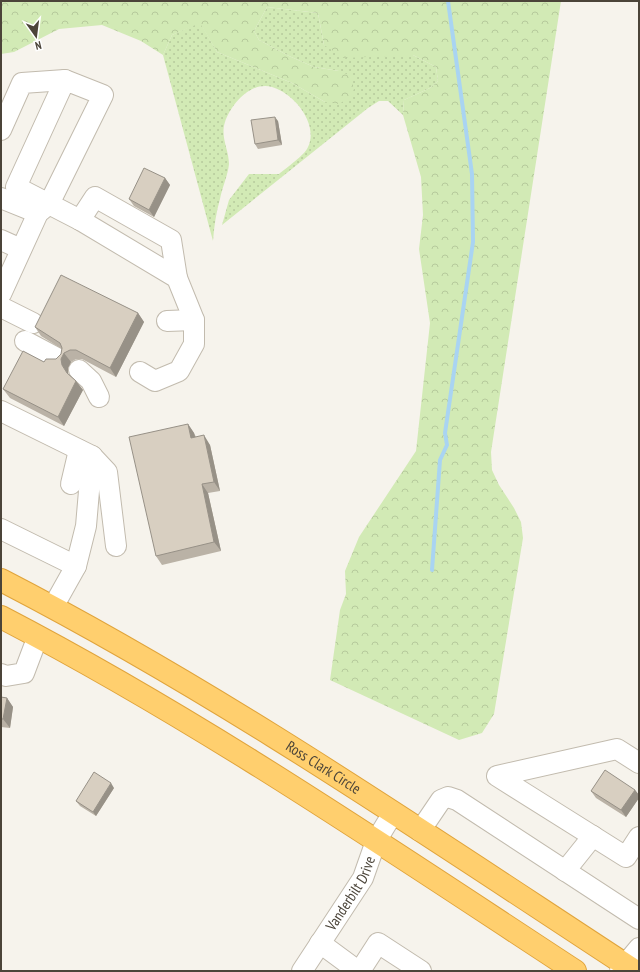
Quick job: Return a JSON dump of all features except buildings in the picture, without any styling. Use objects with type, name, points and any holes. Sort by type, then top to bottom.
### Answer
[{"type":"highway","name":"Ross Clark Circle","points":[[1,580],[53,607],[198,689],[393,813],[627,969]]},
{"type":"highway","points":[[38,636],[53,607]]},
{"type":"highway","points":[[1,617],[38,636],[182,718],[376,841],[575,971]]},
{"type":"highway","points":[[182,718],[198,689]]},
{"type":"street","points":[[1,130],[22,83],[65,80],[103,95],[21,249],[1,294]]},
{"type":"street","points":[[65,80],[6,188],[44,208],[80,220],[177,278]]},
{"type":"street","points":[[80,220],[95,197],[171,240],[177,278],[194,320],[194,344],[179,371],[155,380],[140,372]]},
{"type":"street","points":[[1,240],[21,249]]},
{"type":"street","points":[[1,307],[57,358]]},
{"type":"street","points":[[167,321],[194,320]]},
{"type":"street","points":[[79,370],[91,381],[100,397]]},
{"type":"street","points":[[1,410],[85,453],[107,472],[116,546]]},
{"type":"street","points":[[70,484],[85,453]]},
{"type":"street","points":[[53,607],[76,566],[86,526],[85,453]]},
{"type":"street","points":[[1,530],[76,566]]},
{"type":"street","points":[[1,674],[6,676],[24,673],[38,636]]},
{"type":"street","points":[[639,763],[617,749],[496,776],[626,857],[639,837]]},
{"type":"street","points":[[420,831],[441,800],[448,797],[457,800],[639,919]]},
{"type":"street","name":"Vanderbilt Drive","points":[[302,971],[363,878],[376,841],[393,813]]},
{"type":"street","points":[[565,872],[593,836]]},
{"type":"street","points":[[320,944],[354,970],[378,943],[421,971]]},
{"type":"street","points":[[627,969],[639,948]]},
{"type":"green space","points":[[1,1],[561,1],[491,452],[492,470],[521,522],[523,538],[494,714],[482,733],[459,740],[330,680],[340,610],[346,594],[345,571],[359,537],[416,451],[430,323],[419,249],[423,215],[421,177],[403,115],[404,100],[430,88],[438,81],[436,67],[413,55],[344,58],[324,45],[318,13],[267,7],[254,31],[259,40],[314,67],[339,71],[351,76],[354,89],[350,97],[339,104],[325,102],[292,83],[217,52],[200,23],[172,35],[163,55],[141,41],[102,25],[59,29],[14,52],[1,54]]},
{"type":"green space","points":[[267,7],[318,13],[324,45],[385,55],[413,55],[436,67],[438,81],[430,88],[404,100],[403,115],[388,101],[379,101],[368,108],[222,225],[229,200],[249,174],[279,174],[303,154],[308,147],[311,138],[307,119],[296,103],[288,96],[280,90],[272,87],[264,86],[249,91],[237,102],[225,122],[224,138],[229,164],[217,210],[213,241],[163,55],[172,35],[200,22],[217,52],[292,83],[325,102],[339,71],[314,67],[259,40],[254,31]]},
{"type":"waterway","points":[[432,570],[440,460],[447,445],[445,433],[473,242],[472,174],[448,1]]}]
